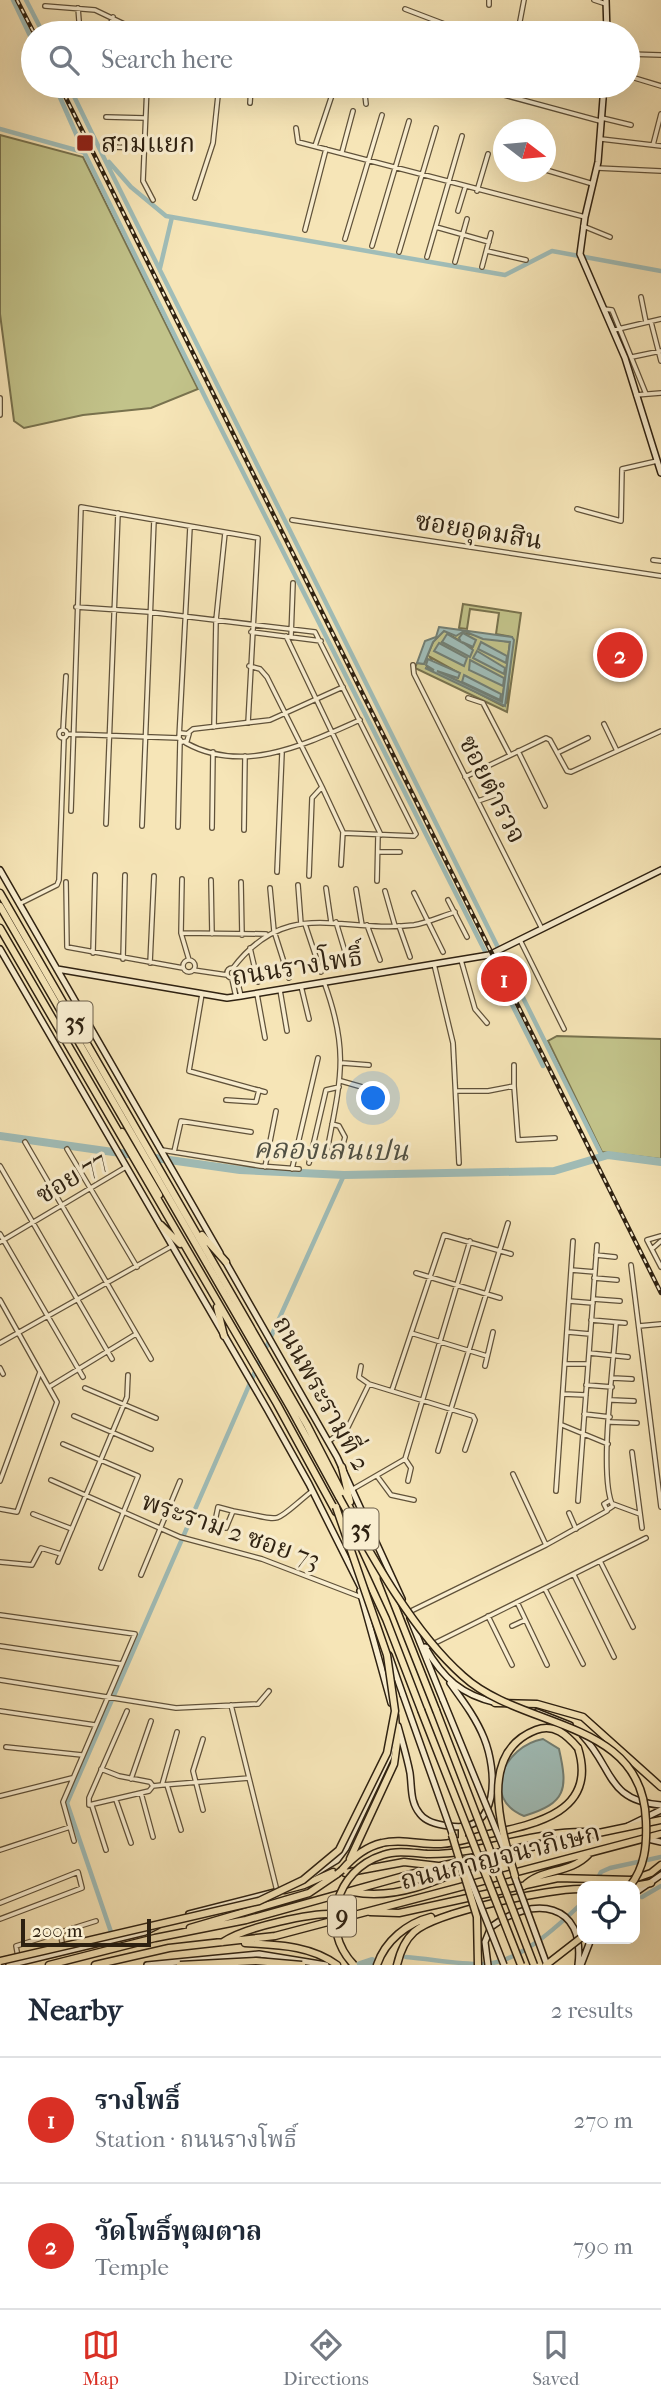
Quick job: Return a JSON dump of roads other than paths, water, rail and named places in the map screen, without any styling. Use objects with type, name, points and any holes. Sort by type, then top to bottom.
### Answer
[{"type":"highway","name":"ถนนพระรามที่ 2","points":[[0,893],[260,1344],[352,1512],[397,1608],[534,1965]]},
{"type":"highway","points":[[0,906],[292,1409],[373,1558],[423,1629],[449,1662],[477,1688],[508,1704],[592,1737],[616,1753],[633,1772],[644,1798],[646,1832],[642,1865],[634,1881]]},
{"type":"highway","name":"ถนนพระรามที่ 2","points":[[0,926],[124,1145],[261,1377],[359,1559],[521,1965]]},
{"type":"highway","points":[[0,926],[278,1400],[336,1507],[387,1655],[394,1711],[387,1753],[345,1839],[335,1855],[303,1880],[259,1901],[0,1961]]},
{"type":"highway","points":[[166,1181],[204,1238],[226,1262]]},
{"type":"highway","points":[[161,1225],[186,1250]]},
{"type":"highway","points":[[215,1300],[225,1336]]},
{"type":"highway","points":[[342,1467],[352,1512]]},
{"type":"highway","points":[[495,1703],[537,1704],[583,1717],[661,1787]]},
{"type":"highway","points":[[340,1871],[394,1764],[397,1742],[395,1711]]},
{"type":"highway","points":[[155,1938],[309,1893],[364,1850],[385,1842],[443,1844],[495,1833],[541,1821],[568,1804],[583,1777],[578,1748],[562,1732],[538,1729],[517,1742],[504,1761],[499,1780],[499,1818],[515,1876]]},
{"type":"highway","name":"ถนนกาญจนาภิเษก","points":[[49,1965],[155,1938],[246,1920],[440,1866],[661,1820]]},
{"type":"highway","points":[[461,1827],[462,1839]]},
{"type":"highway","points":[[495,1833],[595,1832]]},
{"type":"highway","points":[[354,1965],[341,1947],[334,1921],[338,1897],[346,1881],[363,1865],[384,1854],[455,1853],[540,1834]]},
{"type":"highway","name":"ถนนกาญจนาภิเษก","points":[[95,1965],[169,1948],[275,1936],[349,1914],[661,1834]]},
{"type":"highway","points":[[452,1835],[477,1917],[478,1965]]},
{"type":"highway","points":[[523,1887],[532,1878],[575,1866],[588,1853]]},
{"type":"highway","name":"ถนนกาญจนาภิเษก","points":[[351,1892],[377,1897],[443,1877],[494,1855]]},
{"type":"highway","points":[[278,1891],[304,1885],[340,1871],[356,1874],[404,1862],[440,1866]]},
{"type":"highway","points":[[360,1912],[400,1913],[498,1894],[558,1878],[641,1878],[661,1865]]},
{"type":"highway","points":[[640,1885],[651,1883]]},
{"type":"highway","points":[[376,1964],[380,1954],[412,1923],[548,1891],[577,1889]]},
{"type":"highway","points":[[491,1905],[498,1894]]},
{"type":"highway","name":"ถนนกาญจนาภิเษก","points":[[226,1943],[236,1933],[301,1917],[320,1913],[349,1914]]},
{"type":"highway","points":[[397,1965],[405,1941],[415,1930],[447,1915]]},
{"type":"highway","points":[[547,1965],[577,1941]]},
{"type":"highway","points":[[226,1943],[299,1948],[316,1953],[337,1965]]},
{"type":"highway","points":[[180,1965],[256,1961],[302,1965]]},
{"type":"main road","points":[[606,2],[607,21]]},
{"type":"main road","points":[[603,98],[597,168],[583,226],[580,254],[628,357],[636,395],[661,473]]},
{"type":"main road","name":"ถนนพระรามที่ 2","points":[[0,870],[265,1329],[353,1489],[412,1623],[515,1876],[547,1965]]},
{"type":"main road","name":"ถนนรางโพธิ์","points":[[57,969],[202,994],[239,997],[486,956],[661,870]]},
{"type":"main road","name":"35","points":[[0,949],[245,1371],[312,1490],[356,1578],[403,1695],[452,1835],[505,1965]]},
{"type":"main road","points":[[356,1578],[395,1711],[410,1773],[411,1795],[419,1813],[433,1823],[461,1827],[478,1821],[488,1811],[492,1773],[480,1728],[425,1648],[412,1623]]},
{"type":"main road","points":[[9,1965],[145,1933],[169,1920],[278,1891],[337,1860],[353,1834],[392,1748],[393,1715],[384,1673]]},
{"type":"main road","points":[[450,1684],[470,1695],[564,1722],[585,1738],[622,1794],[639,1802],[661,1807]]},
{"type":"main road","points":[[625,1828],[661,1807]]},
{"type":"main road","points":[[648,1839],[661,1842]]},
{"type":"main road","points":[[640,1890],[661,1875]]},
{"type":"main road","points":[[487,1962],[486,1934],[495,1924],[533,1911],[561,1912],[572,1922],[580,1942],[580,1965]]},
{"type":"main road","points":[[580,1965],[589,1944]]},
{"type":"main road","points":[[147,1965],[259,1954],[326,1965]]},
{"type":"street","points":[[520,21],[524,0]]},
{"type":"street","points":[[594,0],[606,2]]},
{"type":"street","points":[[45,6],[78,8],[120,21]]},
{"type":"street","points":[[78,8],[79,21]]},
{"type":"street","points":[[405,9],[436,21]]},
{"type":"street","points":[[112,21],[113,17]]},
{"type":"street","points":[[640,54],[661,55]]},
{"type":"street","points":[[640,80],[661,86]]},
{"type":"street","points":[[146,98],[143,181],[153,200]]},
{"type":"street","points":[[195,198],[213,143],[218,98]]},
{"type":"street","points":[[250,98],[250,103]]},
{"type":"street","points":[[315,146],[331,98]]},
{"type":"street","points":[[365,98],[366,104]]},
{"type":"street","points":[[517,98],[601,120],[632,125]]},
{"type":"street","points":[[342,152],[354,111]]},
{"type":"street","points":[[653,145],[661,114]]},
{"type":"street","points":[[345,239],[382,115]]},
{"type":"street","points":[[106,117],[145,118]]},
{"type":"street","points":[[372,246],[409,121]]},
{"type":"street","points":[[296,128],[298,142],[585,218]]},
{"type":"street","points":[[400,252],[436,128]]},
{"type":"street","points":[[427,257],[462,136]]},
{"type":"street","points":[[601,139],[661,146]]},
{"type":"street","points":[[111,147],[144,148]]},
{"type":"street","points":[[305,230],[326,149]]},
{"type":"street","points":[[477,191],[488,154]]},
{"type":"street","points":[[597,168],[661,170]]},
{"type":"street","points":[[556,173],[593,184]]},
{"type":"street","points":[[458,211],[465,188]]},
{"type":"street","points":[[455,262],[467,219]]},
{"type":"street","points":[[583,226],[611,237]]},
{"type":"street","points":[[436,227],[489,242]]},
{"type":"street","points":[[482,267],[491,233]]},
{"type":"street","points":[[487,251],[526,260]]},
{"type":"street","points":[[640,297],[660,351],[661,361]]},
{"type":"street","points":[[617,329],[661,319]]},
{"type":"street","points":[[646,394],[628,357],[660,351]]},
{"type":"street","points":[[636,395],[661,393]]},
{"type":"street","points":[[0,397],[0,415]]},
{"type":"street","points":[[577,509],[621,521],[622,469],[657,461]]},
{"type":"street","points":[[71,811],[72,755],[76,734],[76,607],[80,510],[84,507],[259,539],[251,624],[247,723]]},
{"type":"street","points":[[106,824],[118,513]]},
{"type":"street","points":[[142,826],[154,520]]},
{"type":"street","name":"ซอยอุดมสิน","points":[[292,520],[661,576]]},
{"type":"street","points":[[178,827],[183,616],[190,527]]},
{"type":"street","points":[[214,727],[216,620],[225,532]]},
{"type":"street","points":[[653,560],[661,561]]},
{"type":"street","points":[[293,583],[291,629],[288,636],[379,835],[377,881]]},
{"type":"street","points":[[76,607],[149,612],[315,632],[416,834],[343,833]]},
{"type":"street","points":[[251,632],[321,641]]},
{"type":"street","name":"ซอยตำรวจ","points":[[414,665],[414,674],[541,929]]},
{"type":"street","points":[[249,666],[265,673],[322,787],[343,833],[341,865]]},
{"type":"street","points":[[64,738],[59,734],[63,730],[66,676]]},
{"type":"street","points":[[181,738],[193,729],[247,723],[286,715],[343,687]]},
{"type":"street","points":[[468,698],[483,703],[510,755]]},
{"type":"street","points":[[181,738],[213,752],[245,756],[282,753],[360,720]]},
{"type":"street","points":[[604,724],[617,751]]},
{"type":"street","points":[[63,730],[68,734],[181,738],[189,738],[188,733]]},
{"type":"street","points":[[466,776],[546,738],[566,771],[571,772],[661,732]]},
{"type":"street","points":[[19,904],[57,885],[59,880],[64,738],[68,734]]},
{"type":"street","points":[[557,753],[587,738]]},
{"type":"street","points":[[518,751],[545,806]]},
{"type":"street","points":[[212,828],[213,752]]},
{"type":"street","points":[[277,872],[282,753]]},
{"type":"street","points":[[244,830],[245,756]]},
{"type":"street","points":[[309,876],[312,798],[322,787]]},
{"type":"street","points":[[478,801],[501,793]]},
{"type":"street","points":[[378,852],[400,852]]},
{"type":"street","points":[[93,953],[95,875]]},
{"type":"street","points":[[123,958],[125,875]]},
{"type":"street","points":[[150,963],[154,876]]},
{"type":"street","points":[[182,879],[181,933],[189,960],[195,964],[194,970]]},
{"type":"street","points":[[211,880],[212,934]]},
{"type":"street","points":[[66,882],[66,944],[93,953],[183,968],[188,972],[194,970],[232,976]]},
{"type":"street","points":[[241,882],[242,935]]},
{"type":"street","points":[[298,885],[303,924],[321,972]]},
{"type":"street","points":[[270,888],[274,931],[289,978]]},
{"type":"street","points":[[326,888],[349,965]]},
{"type":"street","points":[[356,890],[365,925],[380,961]]},
{"type":"street","points":[[385,891],[410,957]]},
{"type":"street","points":[[414,892],[443,952]]},
{"type":"street","points":[[448,900],[467,937]]},
{"type":"street","points":[[239,997],[228,970],[233,968],[250,948],[274,931],[303,924],[334,922],[397,926],[428,921],[455,912]]},
{"type":"street","points":[[181,933],[268,934]]},
{"type":"street","points":[[520,940],[564,1029]]},
{"type":"street","points":[[250,948],[258,982]]},
{"type":"street","points":[[183,968],[184,962],[189,960]]},
{"type":"street","points":[[461,960],[475,1009],[487,1023]]},
{"type":"street","points":[[435,964],[449,1020],[457,1091],[459,1163]]},
{"type":"street","points":[[232,976],[233,968]]},
{"type":"street","points":[[324,982],[335,1014],[342,1063],[328,1146],[327,1156],[331,1158],[340,1155],[345,1138],[339,1126],[332,1124]]},
{"type":"street","points":[[301,986],[309,1019]]},
{"type":"street","points":[[280,990],[287,1031]]},
{"type":"street","points":[[202,994],[188,1071],[262,1091],[256,1102],[226,1100]]},
{"type":"street","points":[[257,994],[265,1038]]},
{"type":"street","points":[[292,1169],[318,1058]]},
{"type":"street","points":[[342,1063],[369,1066]]},
{"type":"street","points":[[514,1065],[518,1140],[555,1138]]},
{"type":"street","points":[[340,1081],[362,1087]]},
{"type":"street","points":[[457,1091],[488,1091],[514,1086]]},
{"type":"street","points":[[309,1163],[326,1090],[339,1087]]},
{"type":"street","points":[[265,1167],[276,1111]]},
{"type":"street","points":[[174,1152],[181,1121],[251,1132]]},
{"type":"street","points":[[25,1142],[151,1359]]},
{"type":"street","points":[[67,1149],[136,1267]]},
{"type":"street","points":[[162,1151],[265,1167],[299,1169]]},
{"type":"street","points":[[0,1166],[112,1359]]},
{"type":"street","name":"ซอย 77","points":[[2,1241],[126,1167]]},
{"type":"street","points":[[438,1451],[508,1223]]},
{"type":"street","points":[[0,1234],[83,1377]]},
{"type":"street","points":[[392,1390],[444,1235],[511,1254]]},
{"type":"street","points":[[661,1236],[647,1240],[661,1267]]},
{"type":"street","points":[[353,1489],[405,1459],[470,1241]]},
{"type":"street","points":[[556,1491],[573,1241]]},
{"type":"street","points":[[652,1248],[661,1241]]},
{"type":"street","points":[[0,1343],[173,1245]]},
{"type":"street","points":[[578,1501],[597,1245]]},
{"type":"street","points":[[596,1255],[615,1257]]},
{"type":"street","points":[[631,1265],[659,1469],[661,1507]]},
{"type":"street","points":[[571,1270],[595,1272]]},
{"type":"street","points":[[416,1273],[500,1298]]},
{"type":"street","points":[[594,1278],[617,1280]]},
{"type":"street","points":[[0,1300],[57,1404],[17,1512],[0,1509]]},
{"type":"street","points":[[569,1301],[620,1301]]},
{"type":"street","points":[[592,1320],[625,1323]]},
{"type":"street","points":[[407,1612],[546,1545],[613,1508],[608,1444],[616,1323]]},
{"type":"street","points":[[639,1326],[661,1324]]},
{"type":"street","points":[[485,1366],[493,1332]]},
{"type":"street","points":[[567,1332],[590,1334]]},
{"type":"street","points":[[411,1333],[487,1356]]},
{"type":"street","points":[[49,1387],[136,1334]]},
{"type":"street","points":[[589,1353],[628,1357]]},
{"type":"street","points":[[565,1363],[588,1364]]},
{"type":"street","points":[[361,1366],[359,1377],[369,1384],[423,1399],[475,1418],[465,1450]]},
{"type":"street","points":[[0,1368],[3,1374]]},
{"type":"street","points":[[0,1481],[40,1372]]},
{"type":"street","points":[[58,1562],[130,1388],[128,1375]]},
{"type":"street","points":[[613,1378],[632,1379]]},
{"type":"street","points":[[328,1441],[348,1427],[369,1384]]},
{"type":"street","points":[[586,1385],[612,1387]]},
{"type":"street","points":[[85,1388],[156,1418]]},
{"type":"street","points":[[563,1394],[586,1395]]},
{"type":"street","points":[[612,1399],[634,1401]]},
{"type":"street","points":[[584,1414],[637,1423]]},
{"type":"street","points":[[74,1416],[151,1448]]},
{"type":"street","points":[[561,1425],[608,1444]]},
{"type":"street","points":[[63,1444],[138,1476],[101,1568]]},
{"type":"street","points":[[632,1452],[642,1528]]},
{"type":"street","points":[[405,1459],[411,1468],[408,1481]]},
{"type":"street","points":[[513,1474],[546,1545]]},
{"type":"street","points":[[377,1476],[391,1495],[414,1500]]},
{"type":"street","name":"พระราม 2 ซอย 73","points":[[51,1480],[180,1537],[262,1559],[361,1597]]},
{"type":"street","points":[[141,1575],[180,1481]]},
{"type":"street","points":[[233,1511],[226,1528],[214,1525],[218,1507],[276,1520],[312,1490]]},
{"type":"street","points":[[607,1510],[604,1504],[611,1502],[640,1514]]},
{"type":"street","points":[[569,1513],[576,1529]]},
{"type":"street","points":[[33,1514],[72,1529]]},
{"type":"street","points":[[425,1648],[646,1538]]},
{"type":"street","points":[[0,1562],[32,1565],[41,1548],[61,1555]]},
{"type":"street","points":[[600,1561],[634,1627]]},
{"type":"street","points":[[573,1575],[614,1657]]},
{"type":"street","points":[[545,1589],[583,1664]]},
{"type":"street","points":[[517,1602],[547,1665]]},
{"type":"street","points":[[0,1615],[135,1634],[64,1802],[74,1841]]},
{"type":"street","points":[[488,1616],[512,1665]]},
{"type":"street","points":[[512,1626],[525,1620]]},
{"type":"street","points":[[0,1646],[122,1664]]},
{"type":"street","points":[[0,1680],[119,1696],[176,1708],[258,1704],[269,1691]]},
{"type":"street","points":[[231,1705],[278,1891]]},
{"type":"street","points":[[0,1711],[95,1725]]},
{"type":"street","points":[[106,1850],[89,1798],[127,1711]]},
{"type":"street","points":[[131,1779],[151,1721]]},
{"type":"street","points":[[177,1732],[165,1784],[181,1830]]},
{"type":"street","points":[[203,1739],[193,1771],[204,1810]]},
{"type":"street","points":[[6,1747],[82,1755]]},
{"type":"street","points":[[102,1769],[150,1782],[153,1786]]},
{"type":"street","points":[[0,1797],[72,1778]]},
{"type":"street","points":[[92,1806],[141,1793],[153,1786],[249,1778]]},
{"type":"street","points":[[141,1793],[153,1837]]},
{"type":"street","points":[[116,1800],[131,1843]]},
{"type":"street","points":[[0,1850],[70,1827]]},
{"type":"street","points":[[0,1903],[78,1872],[82,1888],[0,1919]]},
{"type":"street","points":[[19,1962],[16,1946],[96,1921]]},
{"type":"street","points":[[60,1932],[64,1952]]},
{"type":"water","points":[[439,627],[512,637],[514,640],[505,706],[425,668],[434,670],[426,665],[428,659],[460,673],[458,678],[437,671],[502,702],[510,642],[483,639],[464,631],[456,636],[444,631],[433,642],[424,664],[417,663],[425,641],[436,637]]},
{"type":"water","points":[[463,633],[476,640],[473,647],[462,642],[473,650],[470,657],[442,642],[447,634],[461,642],[459,638]]},
{"type":"water","points":[[481,642],[507,656],[506,663],[478,649]]},
{"type":"water","points":[[439,643],[467,658],[464,666],[434,651]]},
{"type":"water","points":[[477,651],[505,668],[504,674],[473,658]]},
{"type":"water","points":[[470,660],[504,678],[503,686],[469,670]]},
{"type":"water","points":[[464,675],[501,694],[500,700],[462,682]]},
{"type":"water","points":[[543,1739],[559,1749],[563,1775],[561,1793],[549,1806],[524,1816],[511,1808],[503,1797],[500,1786],[502,1773],[517,1751]]},
{"type":"waterway","points":[[13,0],[23,21]]},
{"type":"waterway","points":[[26,0],[37,21]]},
{"type":"waterway","points":[[60,98],[84,152],[208,403],[543,1066]]},
{"type":"waterway","points":[[75,98],[103,156]]},
{"type":"waterway","points":[[0,129],[83,152]]},
{"type":"waterway","points":[[103,156],[602,1156]]},
{"type":"waterway","points":[[109,162],[131,187],[166,216],[505,275],[552,251],[661,271]]},
{"type":"waterway","points":[[160,268],[172,217]]},
{"type":"waterway","name":"คลองเลนเปน","points":[[0,1136],[240,1170],[344,1175],[554,1171],[608,1155],[661,1162]]},
{"type":"waterway","points":[[265,1350],[344,1175]]},
{"type":"waterway","points":[[112,1935],[67,1803],[261,1358]]},
{"type":"waterway","points":[[596,1881],[601,1872],[610,1868],[661,1857]]},
{"type":"waterway","points":[[642,1897],[661,1886]]},
{"type":"waterway","points":[[406,1957],[477,1964],[500,1961],[539,1941],[577,1908]]},
{"type":"waterway","points":[[360,1965],[372,1961]]},
{"type":"railway","points":[[17,0],[28,21]]},
{"type":"railway","points":[[66,98],[661,1293]]},
{"type":"place","name":"สามแยก","points":[[85,143]]},
{"type":"place","name":"วัดโพธิ์พุฒตาล","points":[[620,655]]},
{"type":"place","name":"รางโพธิ์","points":[[504,979]]}]
